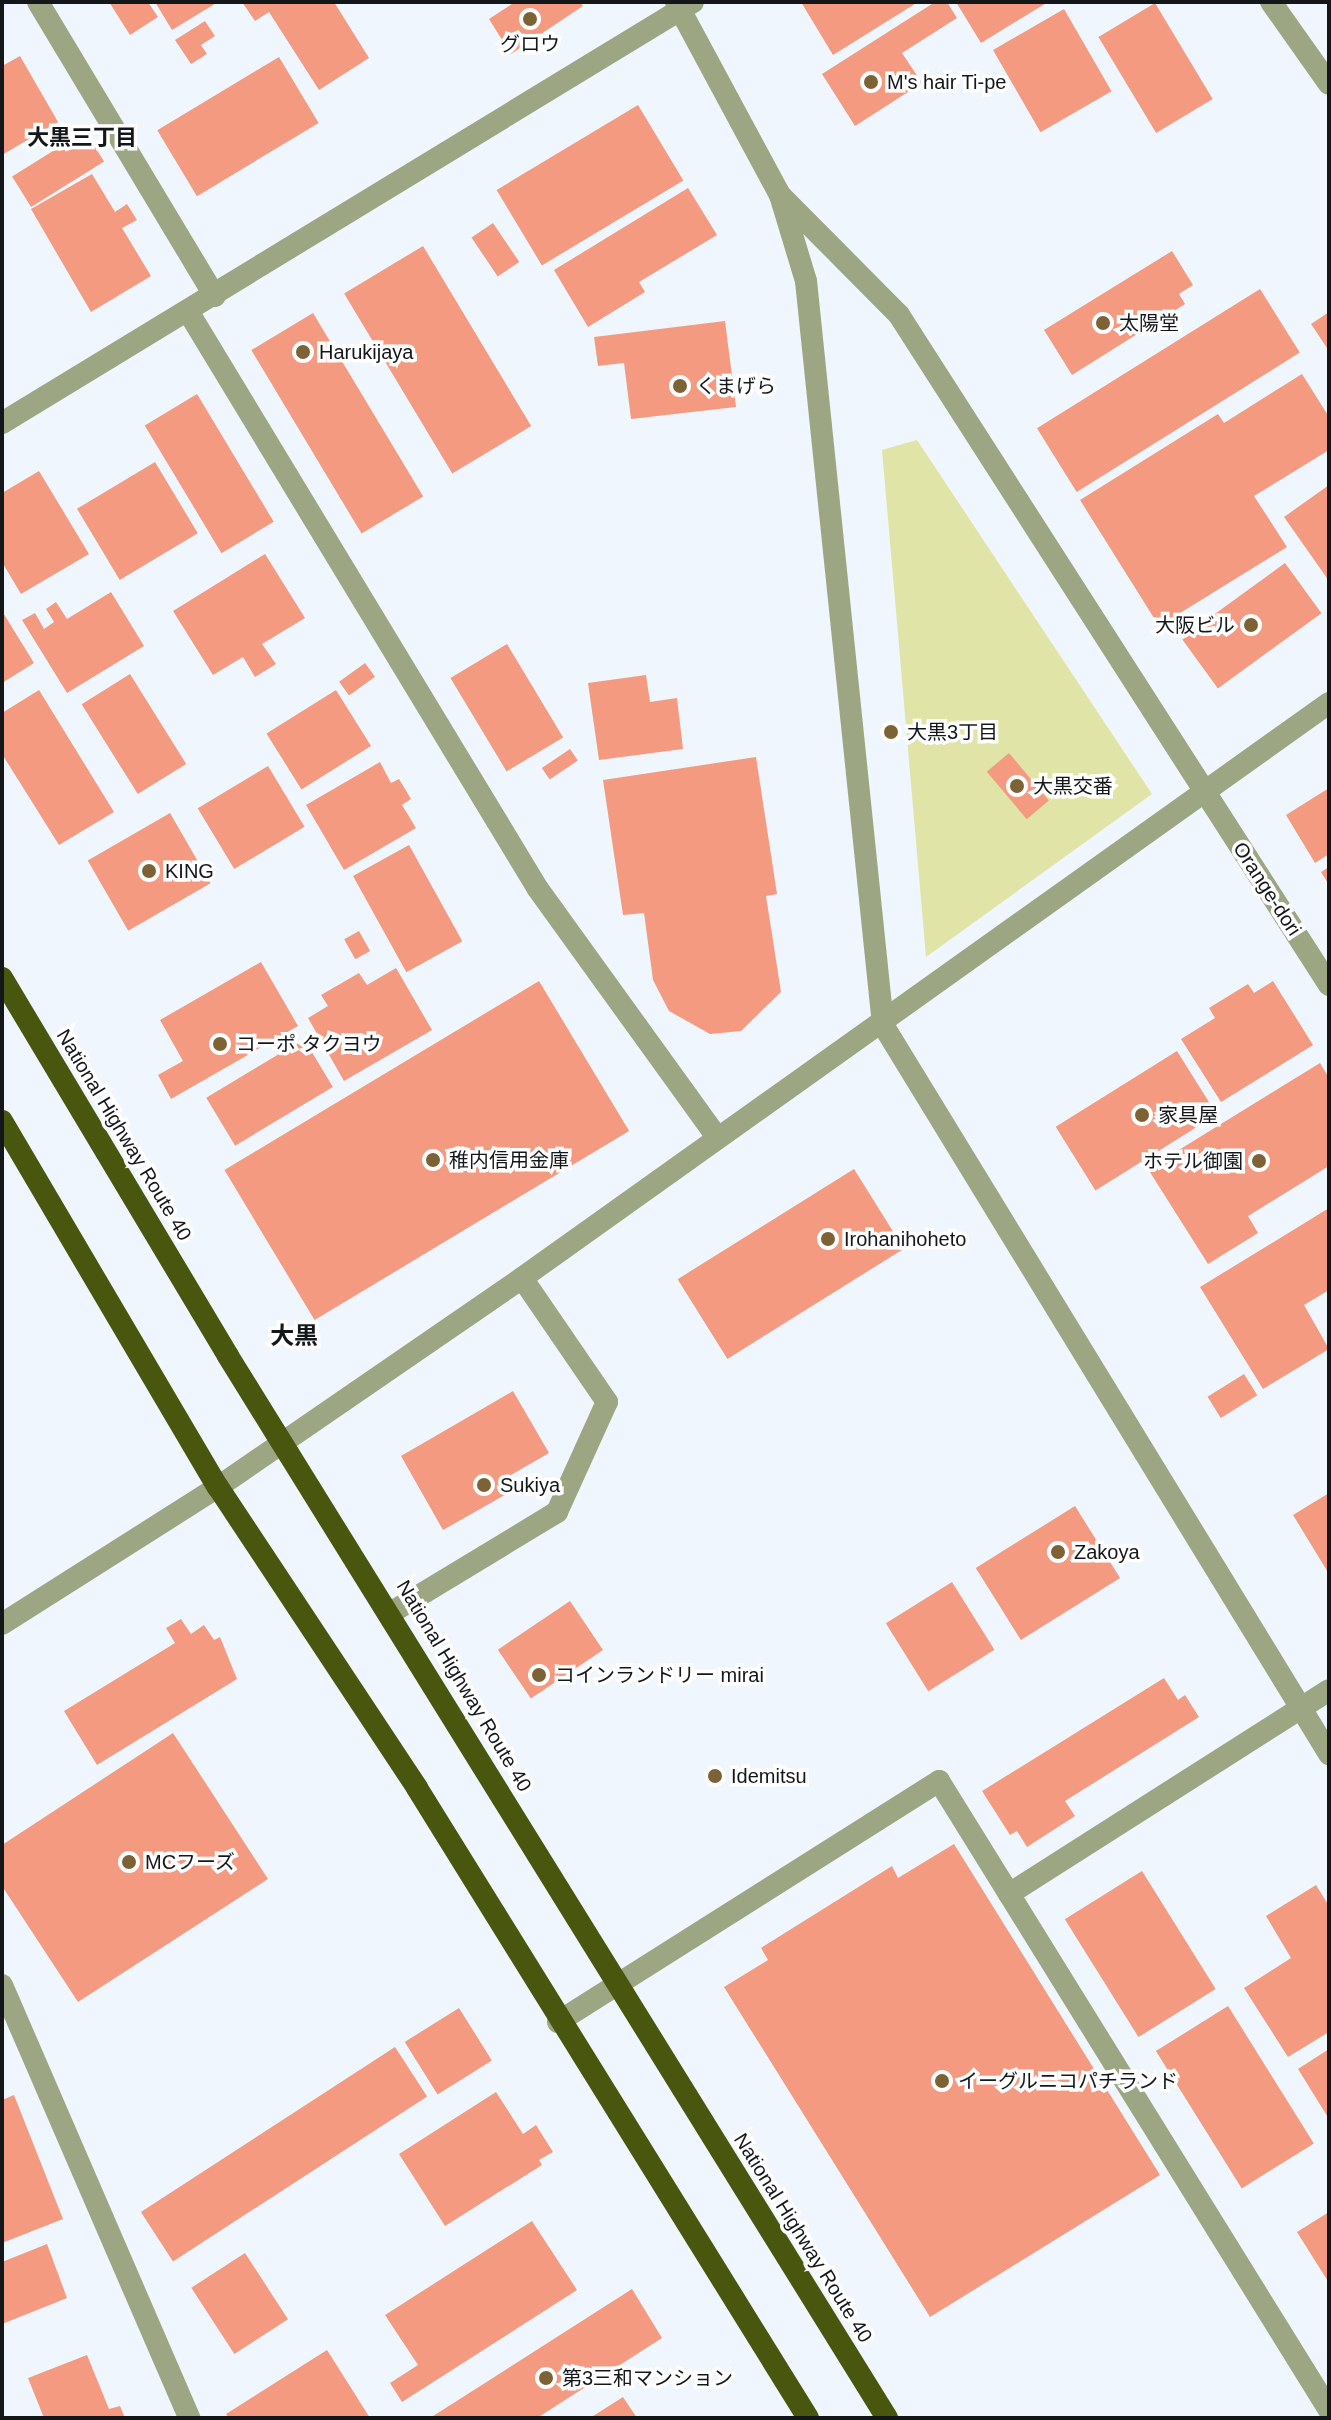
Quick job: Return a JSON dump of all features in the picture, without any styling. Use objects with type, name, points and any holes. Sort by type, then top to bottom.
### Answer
[{"type":"highway","name":"National Highway Route 40","points":[[2,978],[618,1985],[887,2418]]},
{"type":"highway","points":[[2,1121],[218,1487],[408,1775],[558,2022],[808,2418]]},
{"type":"street","points":[[38,2],[215,296]]},
{"type":"street","points":[[1271,2],[1329,84]]},
{"type":"street","points":[[2,423],[189,313],[683,5],[780,195],[806,281],[883,1025],[1329,1754]]},
{"type":"street","name":"Orange-dori","points":[[780,195],[899,315],[1329,985]]},
{"type":"street","points":[[189,313],[538,889],[717,1137]]},
{"type":"street","points":[[2,1624],[218,1487],[522,1278],[717,1137],[883,1025],[1329,703]]},
{"type":"street","points":[[392,1612],[557,1512],[607,1402],[522,1278]]},
{"type":"street","points":[[1009,1894],[1329,1690]]},
{"type":"street","points":[[558,2022],[939,1781],[1329,2410]]},
{"type":"street","points":[[2,1985],[189,2418]]},
{"type":"green space","points":[[917,440],[1152,794],[926,957],[882,450]]},
{"type":"building","points":[[109,2],[148,2],[158,17],[130,35]]},
{"type":"building","points":[[155,2],[218,2],[172,30]]},
{"type":"building","points":[[242,2],[334,2],[369,58],[319,90],[269,12],[255,21]]},
{"type":"building","points":[[515,2],[580,2],[583,6],[511,54],[489,19]]},
{"type":"building","points":[[801,2],[918,2],[833,55]]},
{"type":"building","points":[[935,2],[947,2],[957,18],[902,53],[922,83],[855,126],[822,74]]},
{"type":"building","points":[[956,2],[1048,2],[981,43]]},
{"type":"building","points":[[1155,3],[1213,99],[1156,133],[1098,37]]},
{"type":"building","points":[[1064,9],[1112,91],[1040,132],[993,50]]},
{"type":"building","points":[[205,21],[215,36],[201,45],[207,54],[191,64],[175,40]]},
{"type":"building","points":[[20,56],[58,122],[2,155],[2,66]]},
{"type":"building","points":[[279,57],[319,123],[197,196],[157,130]]},
{"type":"building","points":[[638,105],[683,180],[542,265],[497,190]]},
{"type":"building","points":[[85,131],[104,162],[31,207],[12,177]]},
{"type":"building","points":[[92,174],[115,212],[127,204],[137,220],[122,228],[151,276],[91,312],[31,209]]},
{"type":"building","points":[[688,188],[717,235],[639,282],[645,292],[588,327],[554,270]]},
{"type":"building","points":[[493,223],[519,262],[498,277],[471,238]]},
{"type":"building","points":[[423,246],[531,426],[452,473],[344,293]]},
{"type":"building","points":[[1172,251],[1193,285],[1179,294],[1185,304],[1072,375],[1044,330]]},
{"type":"building","points":[[1260,289],[1300,353],[1077,492],[1037,428]]},
{"type":"building","points":[[1329,312],[1329,351],[1311,324]]},
{"type":"building","points":[[313,313],[423,496],[362,534],[251,350]]},
{"type":"building","name":"くまげら","points":[[725,321],[736,407],[631,419],[624,363],[598,366],[594,337]]},
{"type":"building","points":[[1302,374],[1329,417],[1329,450],[1254,496],[1287,547],[1159,626],[1080,500],[1218,414],[1224,423]]},
{"type":"building","points":[[197,394],[274,522],[221,553],[145,425]]},
{"type":"building","points":[[155,462],[198,533],[120,580],[77,509]]},
{"type":"building","points":[[39,471],[89,554],[21,594],[2,562],[2,493]]},
{"type":"building","points":[[1329,485],[1329,581],[1284,517]]},
{"type":"building","points":[[265,554],[305,618],[262,644],[276,664],[255,677],[243,657],[213,675],[173,611]]},
{"type":"building","name":"大阪ビル","points":[[1285,563],[1321,613],[1218,688],[1181,638]]},
{"type":"building","points":[[111,592],[144,646],[67,693],[22,620],[35,613],[44,629],[54,622],[46,609],[56,602],[67,619]]},
{"type":"building","points":[[2,611],[34,663],[2,683]]},
{"type":"building","points":[[507,644],[563,737],[507,771],[450,678]]},
{"type":"building","points":[[365,663],[375,677],[349,696],[339,682]]},
{"type":"building","points":[[130,674],[186,764],[138,794],[82,704]]},
{"type":"building","points":[[646,675],[650,702],[677,698],[683,749],[599,760],[588,683]]},
{"type":"building","points":[[39,690],[114,812],[59,845],[2,754],[2,713]]},
{"type":"building","points":[[336,690],[371,746],[301,789],[266,733]]},
{"type":"building","points":[[570,749],[578,761],[550,780],[542,768]]},
{"type":"building","points":[[1009,753],[1049,800],[1027,819],[987,772]]},
{"type":"building","points":[[756,757],[777,894],[766,896],[781,992],[741,1031],[710,1034],[669,1011],[653,980],[644,913],[623,915],[603,780]]},
{"type":"building","points":[[380,762],[391,783],[399,779],[411,799],[402,805],[416,828],[344,870],[306,805]]},
{"type":"building","points":[[268,766],[305,827],[234,869],[198,808]]},
{"type":"building","points":[[1329,788],[1329,854],[1315,863],[1286,815]]},
{"type":"building","name":"KING","points":[[170,813],[210,883],[128,931],[88,860]]},
{"type":"building","points":[[409,845],[462,941],[406,972],[353,876]]},
{"type":"building","points":[[1329,867],[1329,885],[1321,872]]},
{"type":"building","points":[[359,931],[370,951],[355,959],[344,939]]},
{"type":"building","name":"コーポ タクヨウ","points":[[261,962],[298,1026],[171,1099],[158,1075],[183,1061],[160,1020]]},
{"type":"building","points":[[396,968],[432,1030],[344,1081],[308,1018],[328,1006],[321,995],[359,973],[367,985]]},
{"type":"building","name":"稚内信用金庫","points":[[539,981],[629,1131],[315,1320],[224,1170]]},
{"type":"building","points":[[1273,981],[1313,1045],[1221,1102],[1181,1039],[1215,1018],[1209,1008],[1248,984],[1254,993]]},
{"type":"building","points":[[304,1039],[333,1087],[235,1146],[206,1098]]},
{"type":"building","points":[[1177,1051],[1217,1115],[1095,1190],[1056,1127]]},
{"type":"building","points":[[1320,1063],[1329,1078],[1329,1166],[1248,1216],[1258,1233],[1208,1264],[1148,1169]]},
{"type":"building","points":[[854,1169],[904,1249],[727,1359],[678,1279]]},
{"type":"building","points":[[1329,1208],[1329,1290],[1304,1305],[1329,1349],[1263,1389],[1200,1287]]},
{"type":"building","points":[[1244,1374],[1257,1395],[1221,1418],[1208,1397]]},
{"type":"building","points":[[513,1391],[549,1453],[511,1475],[519,1487],[443,1530],[401,1456]]},
{"type":"building","points":[[1329,1493],[1329,1574],[1293,1515]]},
{"type":"building","points":[[1075,1506],[1120,1578],[1021,1640],[976,1568]]},
{"type":"building","points":[[952,1582],[994,1650],[928,1691],[886,1623]]},
{"type":"building","name":"コインランドリー mirai","points":[[570,1601],[603,1650],[531,1699],[498,1650]]},
{"type":"building","points":[[181,1619],[191,1634],[204,1625],[214,1640],[220,1637],[237,1679],[97,1765],[64,1711],[175,1643],[166,1628]]},
{"type":"building","points":[[1164,1678],[1178,1700],[1185,1695],[1199,1717],[1065,1801],[1075,1816],[1027,1847],[1017,1831],[1010,1835],[982,1791]]},
{"type":"building","name":"MCフーズ","points":[[173,1733],[268,1879],[78,2002],[2,1886],[2,1845]]},
{"type":"building","name":"イーグルニコパチランド","points":[[954,1844],[1160,2175],[930,2317],[724,1987],[768,1960],[761,1948],[892,1866],[898,1878]]},
{"type":"building","points":[[1142,1871],[1216,1989],[1138,2037],[1065,1919]]},
{"type":"building","points":[[1316,1885],[1329,1906],[1329,2032],[1288,2057],[1244,1988],[1291,1958],[1266,1916]]},
{"type":"building","points":[[1228,2006],[1314,2143],[1242,2188],[1156,2051]]},
{"type":"building","points":[[459,2008],[492,2061],[438,2094],[405,2042]]},
{"type":"building","points":[[395,2047],[427,2096],[173,2262],[141,2212]]},
{"type":"building","points":[[1329,2049],[1329,2119],[1298,2069]]},
{"type":"building","points":[[496,2092],[523,2134],[536,2125],[553,2152],[539,2160],[542,2165],[445,2226],[399,2154]]},
{"type":"building","points":[[14,2095],[63,2219],[2,2243],[2,2100]]},
{"type":"building","points":[[1329,2212],[1329,2283],[1297,2232]]},
{"type":"building","points":[[532,2221],[577,2290],[402,2402],[390,2383],[418,2365],[385,2315]]},
{"type":"building","points":[[47,2244],[67,2298],[2,2324],[2,2262]]},
{"type":"building","points":[[245,2253],[288,2319],[234,2354],[191,2288]]},
{"type":"building","name":"第3三和マンション","points":[[632,2289],[662,2338],[537,2418],[430,2418]]},
{"type":"building","points":[[327,2350],[370,2418],[229,2418],[226,2414]]},
{"type":"building","points":[[87,2355],[109,2409],[120,2406],[125,2418],[44,2418],[28,2378]]},
{"type":"building","points":[[623,2397],[637,2418],[590,2418]]},
{"type":"place","name":"グロウ","points":[[530,19]]},
{"type":"place","name":"M's hair Ti-pe","points":[[871,82]]},
{"type":"place","name":"太陽堂","points":[[1103,323]]},
{"type":"place","name":"Harukijaya","points":[[303,352]]},
{"type":"place","name":"くまげら","points":[[680,386]]},
{"type":"place","name":"大阪ビル","points":[[1251,625]]},
{"type":"place","name":"大黒3丁目","points":[[891,732]]},
{"type":"place","name":"大黒交番","points":[[1017,786]]},
{"type":"place","name":"KING","points":[[149,871]]},
{"type":"place","name":"コーポ タクヨウ","points":[[220,1044]]},
{"type":"place","name":"家具屋","points":[[1142,1115]]},
{"type":"place","name":"稚内信用金庫","points":[[433,1160]]},
{"type":"place","name":"ホテル御園","points":[[1259,1161]]},
{"type":"place","name":"Irohanihoheto","points":[[828,1239]]},
{"type":"place","name":"Sukiya","points":[[484,1485]]},
{"type":"place","name":"Zakoya","points":[[1058,1552]]},
{"type":"place","name":"コインランドリー mirai","points":[[539,1675]]},
{"type":"place","name":"Idemitsu","points":[[715,1776]]},
{"type":"place","name":"MCフーズ","points":[[129,1862]]},
{"type":"place","name":"イーグルニコパチランド","points":[[942,2081]]},
{"type":"place","name":"第3三和マンション","points":[[546,2378]]},
{"type":"district","name":"大黒三丁目","points":[[82,138]]},
{"type":"district","name":"大黒","points":[[294,1336]]}]
